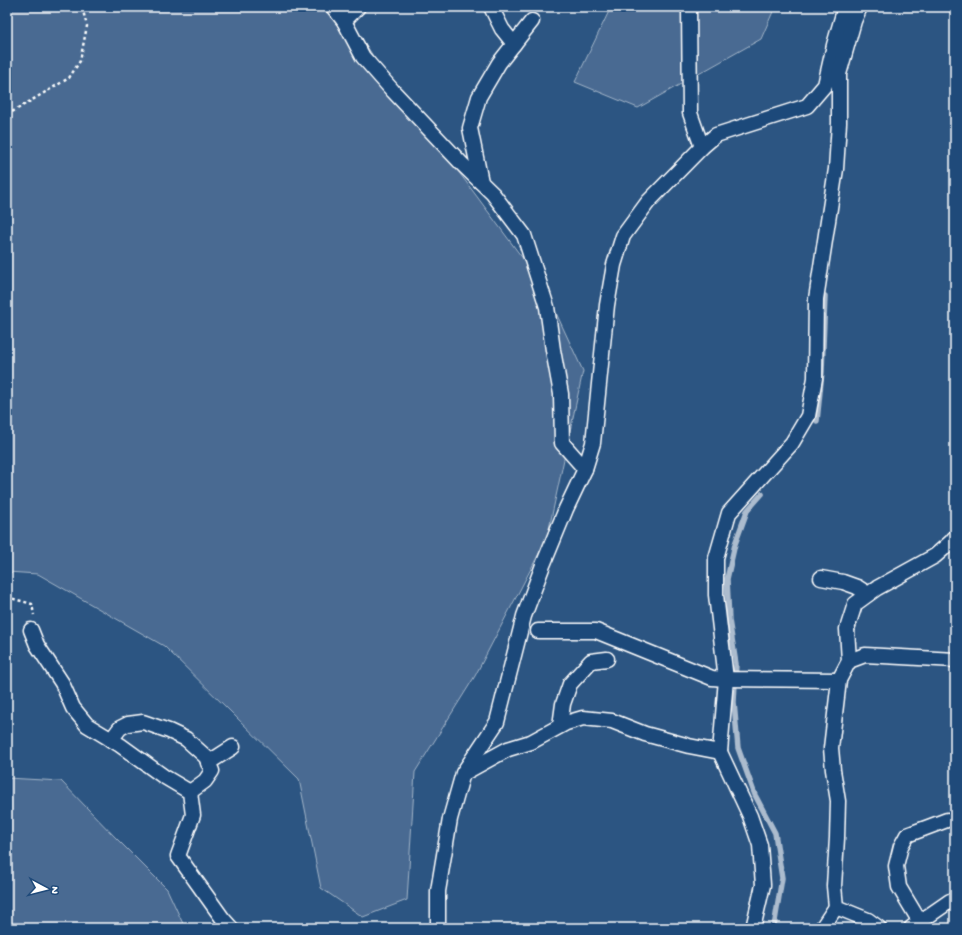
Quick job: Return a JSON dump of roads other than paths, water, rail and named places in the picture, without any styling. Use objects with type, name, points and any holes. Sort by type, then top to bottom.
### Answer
[{"type":"street","points":[[333,7],[344,21],[363,57],[462,164],[493,194],[524,236],[548,307],[553,350],[561,394],[562,443],[585,469]]},
{"type":"street","points":[[344,21],[358,7]]},
{"type":"street","points":[[491,7],[502,29],[514,44]]},
{"type":"street","points":[[689,7],[690,113],[702,147]]},
{"type":"street","points":[[438,928],[439,884],[450,819],[463,774],[497,722],[524,616],[566,509],[585,469],[593,443],[607,305],[614,264],[624,236],[648,202],[702,147],[716,135],[808,106],[825,85],[834,44],[845,7]]},
{"type":"street","points":[[753,928],[763,885],[760,845],[750,816],[720,752],[732,679],[716,595],[716,558],[729,513],[792,443],[808,416],[815,378],[816,299],[836,170],[839,123],[839,74],[854,21],[860,7]]},
{"type":"street","points":[[481,182],[470,128],[479,97],[499,63],[532,22]]},
{"type":"street","points":[[822,928],[836,907],[834,886],[838,801],[831,748],[839,680],[849,661],[847,629],[855,604],[892,579],[935,556],[955,537]]},
{"type":"street","points":[[820,578],[856,586],[868,594]]},
{"type":"street","points":[[31,630],[38,645],[62,683],[73,708],[87,724],[163,776],[190,792]]},
{"type":"street","points":[[538,631],[596,631],[712,678],[839,680]]},
{"type":"street","points":[[849,661],[865,655],[955,660]]},
{"type":"street","points":[[560,726],[563,704],[570,684],[591,661],[607,659]]},
{"type":"street","points":[[463,774],[508,749],[531,742],[566,723],[583,718],[612,721],[645,734],[689,746],[720,752]]},
{"type":"street","points":[[111,740],[120,728],[128,724],[143,722],[186,739],[206,757],[212,771],[205,781],[190,792]]},
{"type":"street","points":[[208,763],[233,747]]},
{"type":"street","points":[[190,792],[193,815],[178,856],[231,928]]},
{"type":"street","points":[[947,820],[907,835],[901,846],[896,866],[899,887],[915,925],[950,901]]},
{"type":"street","points":[[836,907],[868,920],[879,928]]},
{"type":"waterway","points":[[817,421],[822,372],[825,296]]},
{"type":"waterway","points":[[762,494],[747,511],[735,544],[727,579],[729,620],[736,664],[734,702],[738,748],[755,795],[775,833],[782,878],[773,928]]}]
